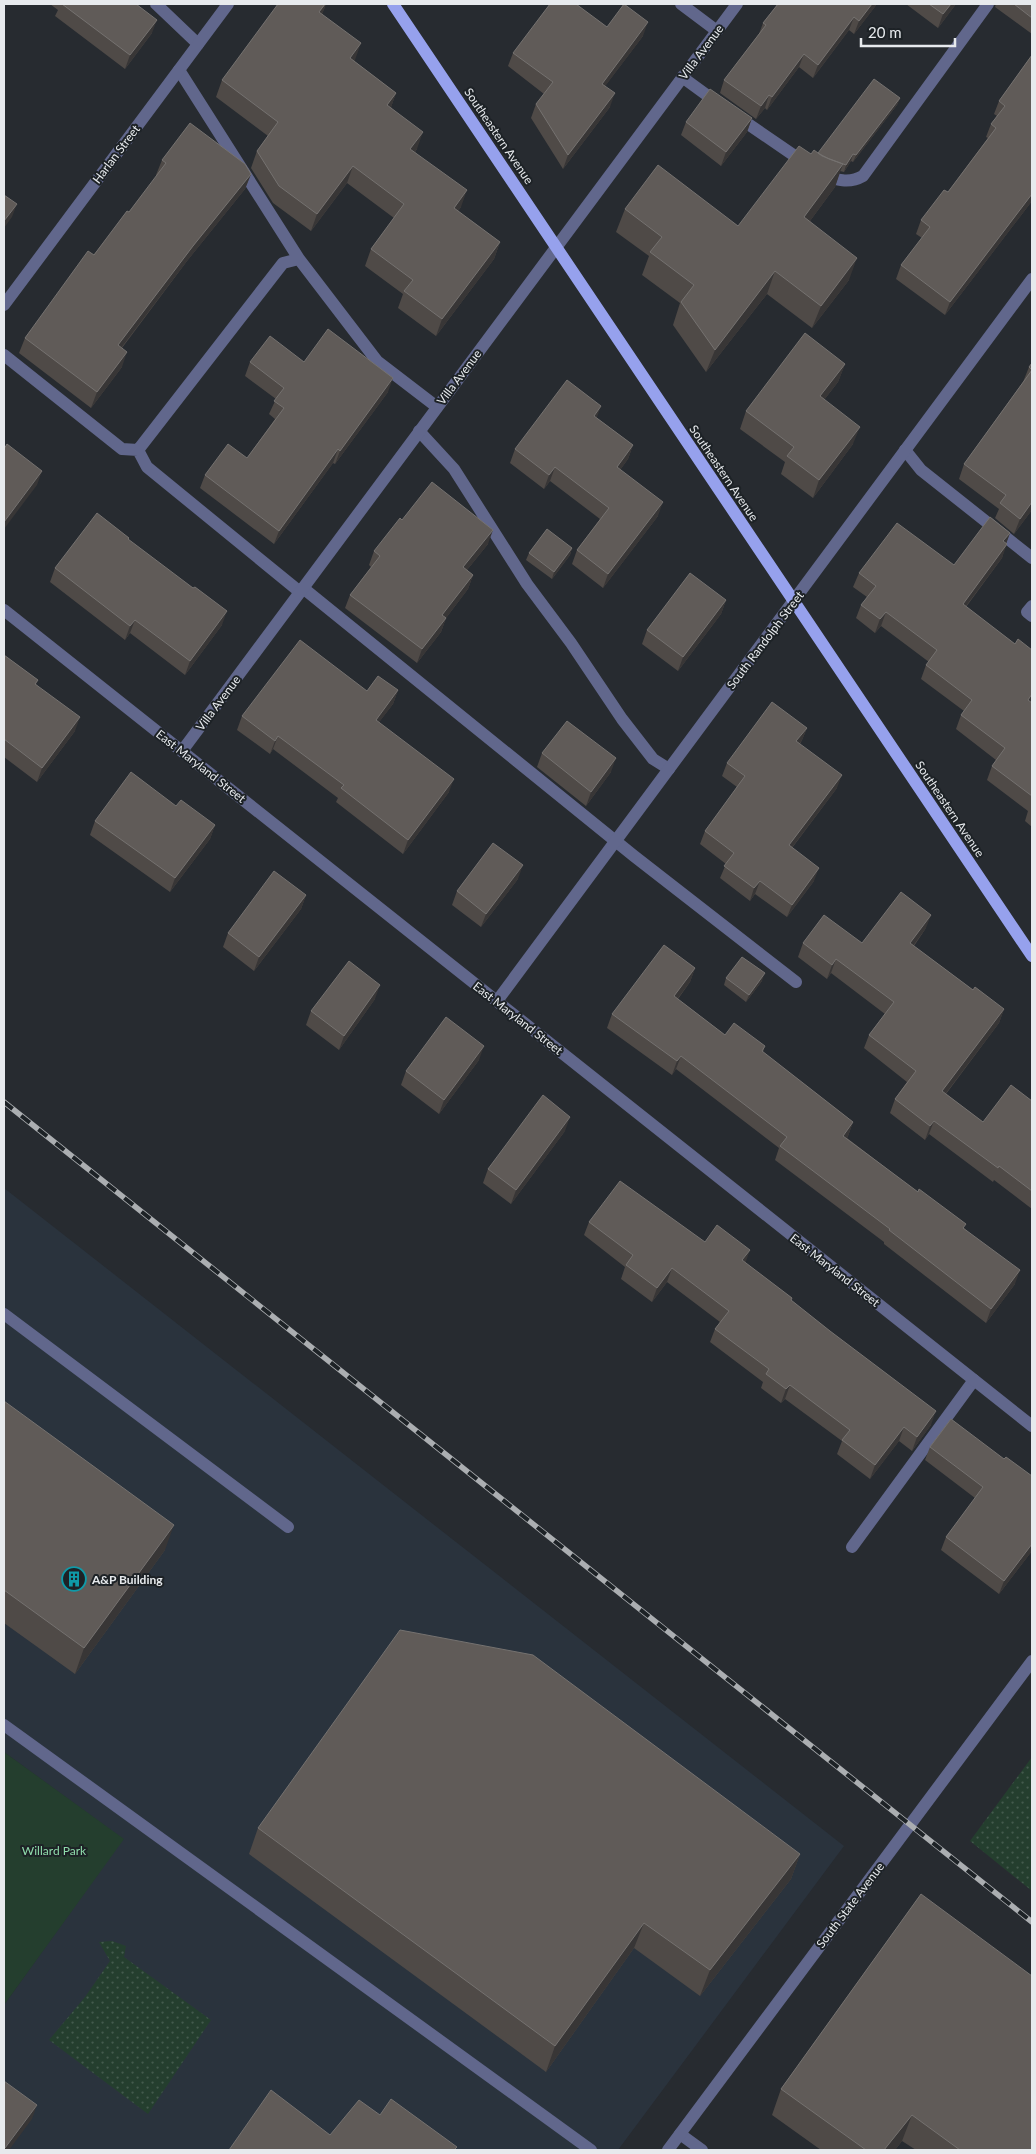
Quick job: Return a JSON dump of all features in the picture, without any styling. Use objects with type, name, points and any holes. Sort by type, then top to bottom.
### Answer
[{"type":"main road","name":"Southeastern Avenue","points":[[393,4],[1032,956]]},
{"type":"street","points":[[156,4],[198,44]]},
{"type":"street","name":"Harlan Street","points":[[4,305],[228,4]]},
{"type":"street","points":[[681,4],[717,31]]},
{"type":"street","name":"Villa Avenue","points":[[182,751],[737,4]]},
{"type":"street","points":[[682,77],[817,172],[834,179],[854,181],[863,176],[988,4]]},
{"type":"street","points":[[179,70],[299,259],[377,361],[437,407]]},
{"type":"street","points":[[138,450],[283,263],[299,259]]},
{"type":"street","name":"South Randolph Street","points":[[497,1001],[1032,279]]},
{"type":"street","points":[[4,355],[122,449],[138,450]]},
{"type":"street","points":[[419,431],[454,469],[527,584],[571,643],[622,719],[653,759],[669,769]]},
{"type":"street","points":[[138,450],[147,467],[796,982]]},
{"type":"street","points":[[905,450],[921,470],[1032,558]]},
{"type":"street","points":[[1032,606],[1027,612],[1032,616]]},
{"type":"street","name":"East Maryland Street","points":[[4,610],[1032,1426]]},
{"type":"street","points":[[4,1314],[288,1526]]},
{"type":"street","points":[[852,1547],[974,1380]]},
{"type":"street","name":"South State Avenue","points":[[668,2150],[1032,1661]]},
{"type":"street","points":[[4,1725],[591,2150]]},
{"type":"street","points":[[680,2134],[702,2150]]},
{"type":"shaded area","points":[[4,1188],[844,1846],[618,2150],[4,2150],[4,2005],[123,1839],[4,1752]]},
{"type":"green space","name":"Willard Park","points":[[4,1752],[124,1839],[4,2005]]},
{"type":"green space","points":[[1032,1757],[1032,1891],[970,1841]]},
{"type":"green space","points":[[112,1941],[126,1946],[124,1957],[211,2020],[148,2114],[49,2040],[85,1997],[110,1961],[99,1942]]},
{"type":"building","points":[[62,4],[136,4],[157,20],[130,55]]},
{"type":"building","points":[[278,4],[325,4],[319,12],[361,43],[350,58],[396,93],[387,105],[423,132],[410,149],[467,190],[454,208],[500,242],[442,319],[404,291],[413,280],[371,249],[404,204],[353,166],[317,214],[279,186],[257,151],[278,122],[222,80]]},
{"type":"building","points":[[550,4],[576,4],[607,27],[624,4],[648,22],[602,84],[615,93],[568,155],[536,104],[553,82],[513,53]]},
{"type":"building","points":[[778,4],[872,4],[859,21],[854,17],[818,65],[804,54],[772,97],[769,95],[761,106],[724,80],[766,25],[763,23]]},
{"type":"building","points":[[929,4],[951,4],[943,14]]},
{"type":"building","points":[[1014,4],[1032,4],[1032,18]]},
{"type":"building","points":[[1032,55],[1032,194],[950,302],[901,265],[930,227],[921,220],[944,190],[948,192],[996,128],[991,124],[1005,106],[999,101]]},
{"type":"building","points":[[874,79],[900,98],[856,155],[853,154],[846,165],[818,153]]},
{"type":"building","points":[[710,89],[752,118],[726,152],[686,122]]},
{"type":"building","points":[[190,123],[245,164],[251,174],[193,246],[118,345],[127,352],[97,392],[25,338],[88,251],[94,255],[127,211],[129,212],[166,163],[162,160]]},
{"type":"building","points":[[799,146],[811,154],[814,150],[822,156],[843,164],[804,217],[857,258],[821,306],[775,271],[715,350],[681,302],[694,285],[650,252],[662,237],[625,209],[658,165],[738,226]]},
{"type":"building","points":[[4,195],[17,204],[4,221]]},
{"type":"building","points":[[328,329],[393,378],[340,451],[338,449],[279,531],[205,475],[228,444],[247,458],[284,408],[274,401],[284,388],[250,362],[270,336],[304,362]]},
{"type":"building","points":[[805,333],[845,364],[820,396],[860,427],[819,480],[787,456],[794,447],[746,411]]},
{"type":"building","points":[[1032,370],[1032,502],[1020,519],[1000,503],[1006,495],[964,464]]},
{"type":"building","points":[[567,380],[601,406],[594,416],[633,445],[617,467],[663,502],[608,574],[577,550],[609,508],[555,467],[549,475],[515,449]]},
{"type":"building","points":[[7,444],[42,471],[4,522],[4,449]]},
{"type":"building","points":[[432,482],[493,530],[463,567],[473,575],[442,615],[446,618],[422,649],[350,595],[380,556],[374,551]]},
{"type":"building","points":[[97,513],[193,588],[195,587],[227,611],[190,661],[135,620],[130,626],[55,568]]},
{"type":"building","points":[[990,517],[1010,533],[1003,541],[1007,544],[963,604],[1015,644],[1018,639],[1032,650],[1032,694],[1028,700],[1032,703],[1032,796],[992,766],[1005,748],[961,715],[972,700],[926,665],[937,650],[886,612],[880,619],[861,605],[876,586],[859,573],[897,523],[954,565]]},
{"type":"building","points":[[547,529],[572,548],[554,572],[529,553]]},
{"type":"building","points":[[690,573],[726,600],[683,657],[647,630]]},
{"type":"building","points":[[300,640],[367,691],[378,676],[398,690],[376,720],[454,779],[408,840],[341,788],[344,785],[278,736],[275,741],[242,716]]},
{"type":"building","points":[[4,655],[38,680],[35,684],[80,717],[42,768],[4,739]]},
{"type":"building","points":[[772,702],[807,728],[796,741],[842,775],[789,845],[819,868],[792,905],[760,881],[754,888],[724,866],[734,853],[705,831],[745,776],[727,763]]},
{"type":"building","points":[[567,721],[616,758],[591,792],[542,753]]},
{"type":"building","points":[[131,772],[176,806],[181,800],[215,825],[175,878],[95,821]]},
{"type":"building","points":[[493,843],[523,865],[486,914],[457,891]]},
{"type":"building","points":[[274,871],[306,895],[259,957],[228,933]]},
{"type":"building","points":[[901,892],[931,915],[910,943],[973,990],[975,987],[1004,1009],[942,1091],[983,1122],[1011,1085],[1032,1101],[1032,1191],[934,1121],[930,1126],[895,1099],[916,1071],[869,1035],[894,1002],[836,959],[832,965],[803,943],[824,915],[862,943]]},
{"type":"building","points":[[664,945],[695,968],[674,996],[725,1035],[734,1023],[765,1046],[762,1051],[853,1122],[843,1136],[918,1192],[919,1189],[966,1224],[963,1228],[1020,1270],[991,1309],[890,1229],[780,1146],[787,1137],[681,1056],[677,1061],[612,1014]]},
{"type":"building","points":[[742,957],[765,973],[749,995],[726,978]]},
{"type":"building","points":[[349,961],[380,985],[344,1036],[311,1011]]},
{"type":"building","points":[[446,1017],[484,1046],[444,1100],[406,1071]]},
{"type":"building","points":[[543,1095],[570,1117],[516,1190],[488,1169]]},
{"type":"building","points":[[620,1181],[705,1242],[717,1225],[750,1250],[742,1260],[792,1298],[791,1300],[830,1331],[936,1411],[917,1437],[904,1427],[875,1465],[842,1440],[850,1430],[790,1385],[786,1389],[766,1374],[769,1369],[715,1329],[729,1311],[672,1268],[657,1288],[626,1265],[633,1255],[589,1222]]},
{"type":"building","name":"A&P Building","points":[[4,1401],[174,1525],[84,1648],[4,1590]]},
{"type":"building","points":[[951,1419],[1004,1459],[1006,1457],[1032,1476],[1032,1544],[1004,1581],[946,1537],[983,1487],[930,1447]]},
{"type":"building","points":[[400,1630],[533,1655],[800,1854],[710,1970],[644,1923],[555,2046],[258,1828]]},
{"type":"building","points":[[921,1894],[1032,1976],[1032,2150],[960,2150],[912,2115],[884,2150],[866,2150],[781,2089]]},
{"type":"building","points":[[4,2081],[37,2105],[5,2148],[4,2147]]},
{"type":"building","points":[[271,2090],[330,2135],[359,2100],[380,2115],[391,2099],[457,2147],[454,2150],[229,2150]]},
{"type":"railway","points":[[4,1102],[1032,1922]]},
{"type":"place","name":"A&P Building","points":[[74,1579]]}]
